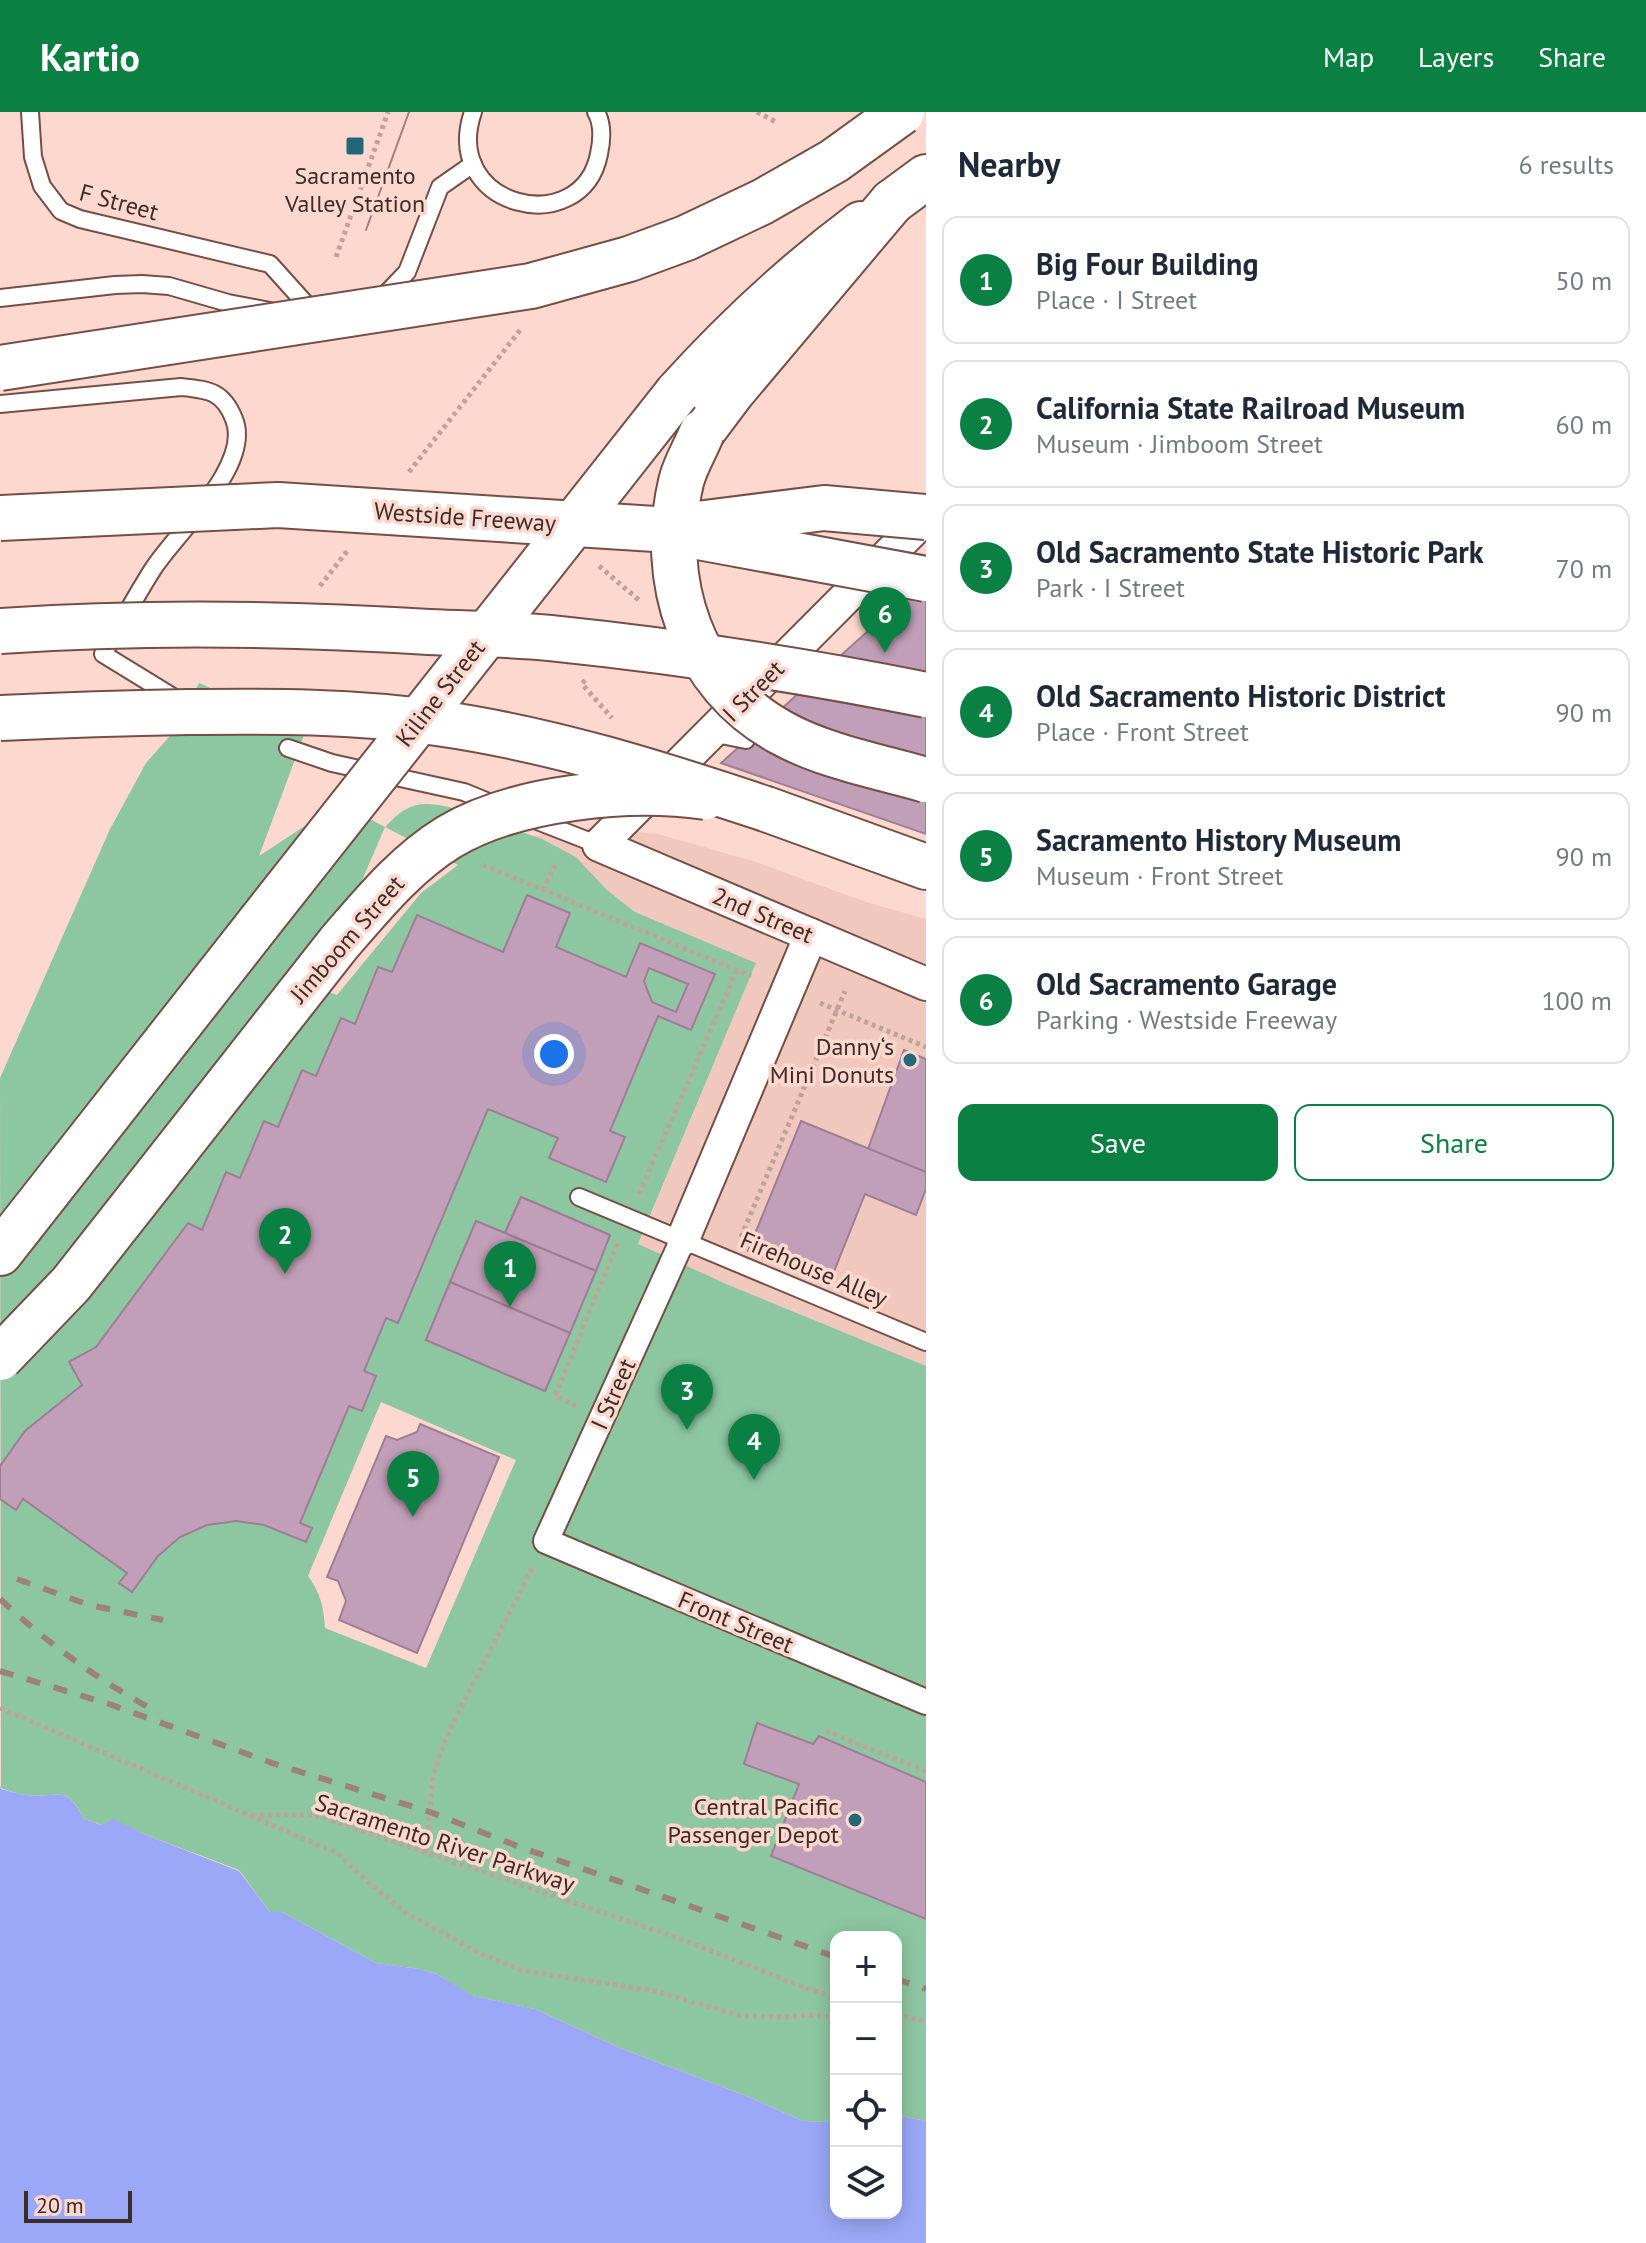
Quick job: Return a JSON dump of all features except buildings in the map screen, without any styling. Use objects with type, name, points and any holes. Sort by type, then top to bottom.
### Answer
[{"type":"main road","points":[[0,368],[531,286],[629,259],[686,238],[762,202],[834,161],[902,112]]},
{"type":"main road","points":[[909,190],[732,392],[702,432],[682,481],[675,565],[692,636],[708,667],[731,696],[781,733],[811,746],[926,780]]},
{"type":"main road","name":"Kiline Street","points":[[0,1253],[677,393],[741,326],[787,284],[831,247],[909,190]]},
{"type":"main road","name":"Westside Freeway","points":[[0,518],[278,505],[655,529],[926,579]]},
{"type":"main road","points":[[655,529],[824,508],[921,524]]},
{"type":"main road","points":[[0,631],[87,625],[233,625],[352,627],[546,638],[668,651],[833,676],[926,695]]},
{"type":"main road","points":[[0,718],[271,711],[349,713],[439,723],[566,748],[646,769],[766,809]]},
{"type":"main road","name":"Jimboom Street","points":[[0,1358],[71,1284],[339,943],[382,894],[416,862],[450,837],[523,808],[562,800],[604,795],[695,795],[766,809],[926,867]]},
{"type":"street","name":"I Street","points":[[599,845],[727,731],[921,524]]},
{"type":"street","name":"2nd Street","points":[[599,845],[926,984]]},
{"type":"street","name":"I Street","points":[[546,1541],[683,1239],[811,935]]},
{"type":"street","name":"Front Street","points":[[546,1541],[926,1702]]},
{"type":"lane","name":"F Street","points":[[30,112],[33,157],[42,186],[61,211],[80,219],[270,264],[314,313]]},
{"type":"lane","points":[[473,112],[469,122],[468,145],[475,169],[489,188],[499,196],[522,204],[544,205],[570,196],[587,181],[598,162],[602,139],[596,112]]},
{"type":"lane","points":[[0,298],[142,284],[169,286],[228,303],[284,313],[314,313],[353,307],[384,296],[407,272],[440,187],[473,164]]},
{"type":"lane","points":[[0,404],[181,387],[210,390],[228,405],[237,426],[237,445],[218,487],[154,568],[103,654],[178,700]]},
{"type":"lane","points":[[727,731],[761,727]]},
{"type":"lane","points":[[288,748],[332,763],[464,792],[599,845]]},
{"type":"lane","name":"Firehouse Alley","points":[[579,1197],[926,1342]]},
{"type":"path","points":[[336,257],[388,112]]},
{"type":"path","points":[[757,112],[778,123]]},
{"type":"path","points":[[471,860],[751,976]]},
{"type":"path","points":[[543,890],[556,863]]},
{"type":"path","points":[[637,1198],[737,970]]},
{"type":"path","points":[[738,1245],[845,991]]},
{"type":"path","points":[[816,1001],[926,1047]]},
{"type":"path","points":[[555,1396],[620,1237]]},
{"type":"path","points":[[426,1853],[433,1776],[438,1759],[453,1723],[546,1541]]},
{"type":"path","name":"Sacramento River Parkway","points":[[0,1708],[249,1815],[315,1815],[678,1938],[830,1995]]},
{"type":"path","points":[[826,1731],[926,1771]]},
{"type":"path","points":[[249,1815],[337,1853],[405,1912],[481,1954],[521,1970],[654,1991],[742,2016],[830,2017]]},
{"type":"path","points":[[902,2016],[926,2022]]},
{"type":"shaded area","points":[[602,828],[658,834],[756,862],[866,902],[926,919],[926,1366],[638,1245],[756,963],[635,912],[607,890],[576,857],[532,836]]},
{"type":"green space","points":[[199,683],[306,730],[259,856],[340,803],[385,827],[400,813],[414,806],[429,804],[449,807],[542,839],[576,857],[607,890],[635,912],[756,963],[638,1244],[926,1366],[926,2121],[902,2116],[902,1931],[830,1931],[830,2122],[803,2121],[620,2048],[535,2009],[472,1996],[437,1974],[376,1963],[282,1912],[270,1912],[239,1870],[114,1820],[101,1825],[84,1819],[66,1796],[26,1795],[1,1788],[0,1078],[110,829],[146,763],[176,729]],"holes":[[[385,827],[458,865],[421,893],[337,995],[316,987]],[[381,1402],[516,1460],[426,1668],[325,1628],[321,1600],[308,1576]]]},
{"type":"water","points":[[0,1785],[1,1789],[23,1795],[66,1796],[84,1819],[101,1825],[114,1819],[146,1835],[239,1871],[270,1912],[282,1912],[376,1963],[437,1974],[473,1996],[535,2009],[620,2048],[803,2121],[830,2122],[830,2219],[902,2219],[902,2116],[926,2121],[926,2243],[0,2243]]},
{"type":"tram line","points":[[366,230],[409,112]]},
{"type":"railway","points":[[17,1579],[89,1605],[163,1620]]},
{"type":"railway","points":[[0,1599],[76,1661],[159,1713]]},
{"type":"railway","points":[[0,1671],[109,1704],[272,1763],[430,1812],[520,1847],[830,1955]]},
{"type":"railway","points":[[902,1981],[926,1989]]},
{"type":"place","name":"Sacramento Valley Station","points":[[355,146]]},
{"type":"place","name":"Old Sacramento Garage","points":[[885,653]]},
{"type":"place","name":"Danny‘s Mini Donuts","points":[[910,1060]]},
{"type":"place","name":"California State Railroad Museum","points":[[285,1274]]},
{"type":"place","name":"Big Four Building","points":[[510,1307]]},
{"type":"place","name":"Old Sacramento State Historic Park","points":[[687,1430]]},
{"type":"place","name":"Old Sacramento Historic District","points":[[754,1480]]},
{"type":"place","name":"Sacramento History Museum","points":[[413,1517]]},
{"type":"place","name":"Central Pacific Passenger Depot","points":[[855,1820]]}]
